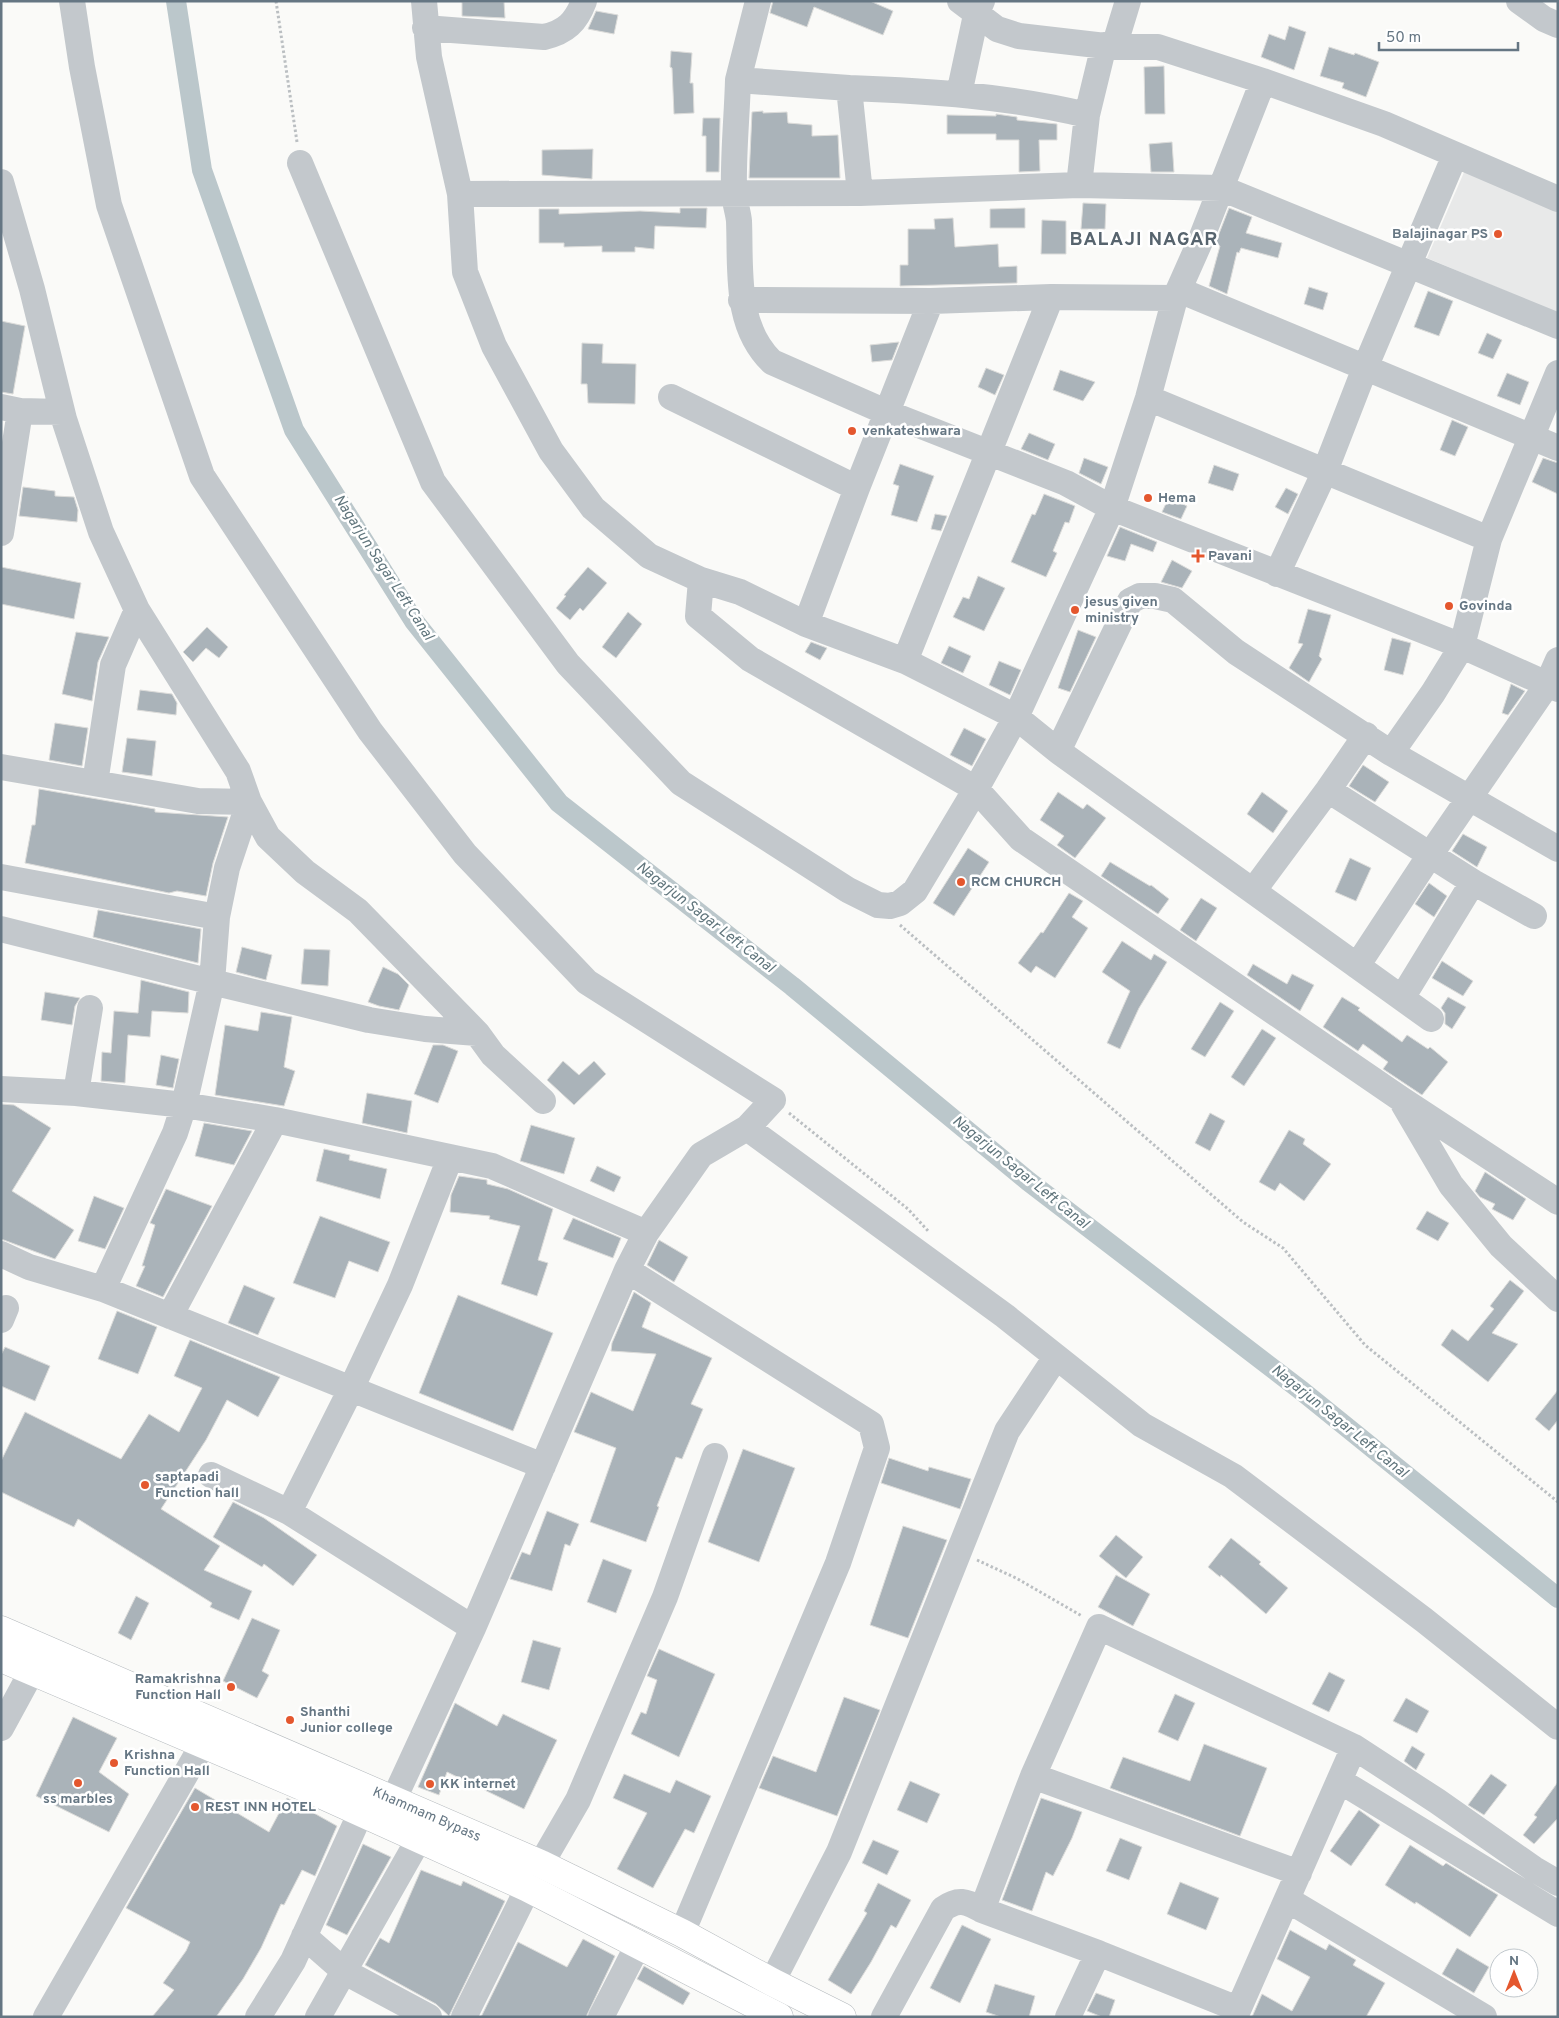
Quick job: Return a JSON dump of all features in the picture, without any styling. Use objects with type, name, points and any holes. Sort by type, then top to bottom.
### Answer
[{"type":"highway","name":"Khammam Bypass","points":[[1,1630],[320,1766],[378,1812],[419,1839],[528,1888],[639,1943],[776,2016]]},
{"type":"highway","name":"Khammam Bypass","points":[[1,1658],[203,1744],[378,1812],[447,1822],[542,1864],[682,1933],[772,1982],[842,2017]]},
{"type":"street","points":[[72,1],[82,68],[109,205],[202,476],[370,731],[466,854],[587,982],[773,1100],[746,1128],[701,1155],[646,1233],[627,1270],[473,1628],[378,1812],[304,1936],[293,1961],[258,2017]]},
{"type":"street","points":[[424,1],[428,57],[460,194],[465,272],[494,346],[552,451],[594,508],[649,556],[701,580],[740,592],[806,624],[905,661],[1016,717],[1058,751],[1431,1019]]},
{"type":"street","points":[[425,28],[544,37],[559,34],[571,26],[584,1]]},
{"type":"street","points":[[758,1],[738,80],[734,193],[738,219],[742,300],[749,329],[764,354],[772,362],[888,413],[1066,483],[1112,508],[1462,646],[1553,687]]},
{"type":"street","points":[[1079,185],[1087,114],[1109,46],[1128,1]]},
{"type":"street","points":[[1519,1],[1544,20],[1558,25]]},
{"type":"street","points":[[973,6],[997,29],[1019,36],[1109,46],[1158,48],[1263,81],[1384,124],[1558,199]]},
{"type":"street","points":[[959,94],[973,6]]},
{"type":"street","points":[[738,80],[959,94],[1038,103],[1087,114]]},
{"type":"street","points":[[300,163],[433,482],[568,664],[681,783],[848,890],[878,905],[890,906],[900,903],[915,891],[976,789],[1016,717],[1112,508],[1148,398],[1177,294],[1263,81]]},
{"type":"street","points":[[849,88],[860,193]]},
{"type":"street","points":[[1277,574],[1325,471],[1365,368],[1456,155]]},
{"type":"street","points":[[1,182],[32,289],[62,412],[101,532],[138,610],[238,771],[249,802],[268,837],[305,872],[358,911],[477,1033],[493,1055],[543,1100]]},
{"type":"street","points":[[460,194],[860,193],[1079,185],[1221,188],[1558,326]]},
{"type":"street","points":[[742,300],[931,301],[1177,294],[1365,368],[1558,448]]},
{"type":"street","points":[[905,661],[1051,297]]},
{"type":"street","points":[[806,624],[857,488],[931,301]]},
{"type":"street","points":[[1391,753],[1433,693],[1462,646],[1489,539],[1558,373]]},
{"type":"street","points":[[671,396],[857,488]]},
{"type":"street","points":[[1148,398],[1489,539]]},
{"type":"street","points":[[1,533],[11,409],[62,412]]},
{"type":"street","points":[[701,580],[698,616],[750,659],[976,789],[1021,839],[1401,1099],[1558,1202]]},
{"type":"street","points":[[1058,751],[1130,601],[1140,596],[1155,596],[1173,600],[1236,652],[1366,734],[1391,753],[1558,848]]},
{"type":"street","points":[[95,783],[113,665],[138,610]]},
{"type":"street","points":[[1357,966],[1468,798],[1553,687],[1558,660]]},
{"type":"street","points":[[1253,891],[1328,790],[1366,734]]},
{"type":"street","points":[[1,768],[198,801],[249,802]]},
{"type":"street","points":[[1328,790],[1473,882],[1534,916]]},
{"type":"street","points":[[103,1289],[175,1133],[184,1106],[212,982],[217,917],[227,868],[249,802]]},
{"type":"street","points":[[1,876],[217,917]]},
{"type":"street","points":[[1402,998],[1473,882]]},
{"type":"street","points":[[1,930],[369,1020],[425,1030],[477,1033]]},
{"type":"street","points":[[76,1094],[90,1008]]},
{"type":"street","points":[[1,1089],[76,1094],[184,1106],[275,1120],[492,1166],[646,1233]]},
{"type":"street","points":[[1401,1099],[1451,1185],[1501,1246],[1558,1299]]},
{"type":"street","points":[[170,1316],[275,1120]]},
{"type":"street","points":[[746,1128],[1005,1316],[1142,1425],[1233,1476],[1424,1620],[1558,1727]]},
{"type":"street","points":[[289,1512],[351,1389],[400,1285],[450,1158]]},
{"type":"street","points":[[1,1254],[29,1267],[103,1289],[543,1466]]},
{"type":"street","points":[[627,1270],[871,1424],[877,1448],[838,1563],[682,1933]]},
{"type":"street","points":[[772,1982],[839,1852],[1007,1431],[1056,1357]]},
{"type":"street","points":[[542,1864],[578,1800],[665,1597],[715,1456]]},
{"type":"street","points":[[211,1475],[289,1512],[473,1628]]},
{"type":"street","points":[[982,1910],[1034,1776],[1099,1627],[1354,1747],[1437,1801],[1534,1869],[1558,1883]]},
{"type":"street","points":[[1,1728],[32,1671]]},
{"type":"street","points":[[46,2017],[203,1744]]},
{"type":"street","points":[[884,2017],[943,1909],[952,1903],[965,1900],[982,1910],[1098,1953],[1236,2013],[1288,1900],[1354,1747]]},
{"type":"street","points":[[1034,1776],[1299,1873]]},
{"type":"street","points":[[1340,1781],[1558,1914]]},
{"type":"street","points":[[318,2017],[419,1839]]},
{"type":"street","points":[[464,2017],[528,1888]]},
{"type":"street","points":[[1288,1900],[1484,2017]]},
{"type":"street","points":[[304,1936],[345,1972],[429,2017]]},
{"type":"street","points":[[601,2017],[639,1943]]},
{"type":"street","points":[[1068,2017],[1098,1953]]},
{"type":"path","points":[[276,1],[300,163]]},
{"type":"path","points":[[878,905],[1243,1222],[1283,1248],[1365,1345],[1558,1502]]},
{"type":"path","points":[[959,1552],[1048,1596],[1099,1627]]},
{"type":"shaded area","name":"Balajinagar PS","points":[[1465,170],[1558,210],[1558,313],[1427,258]]},
{"type":"building","points":[[773,1],[870,1],[893,11],[883,35],[814,7],[807,27],[770,13]]},
{"type":"building","points":[[462,2],[504,2],[505,18],[462,16]]},
{"type":"building","points":[[596,11],[618,15],[614,34],[588,29]]},
{"type":"building","points":[[1289,26],[1306,32],[1294,70],[1261,57],[1269,34],[1285,40]]},
{"type":"building","points":[[1329,47],[1354,55],[1355,53],[1379,62],[1366,97],[1342,88],[1344,83],[1320,76]]},
{"type":"building","points":[[671,51],[692,53],[690,83],[693,83],[694,113],[674,114],[672,68],[670,67]]},
{"type":"building","points":[[1164,66],[1165,114],[1145,114],[1144,67]]},
{"type":"building","points":[[763,111],[763,113],[787,112],[788,123],[812,125],[812,136],[838,135],[840,178],[749,178],[752,112]]},
{"type":"building","points":[[996,114],[1017,117],[1017,120],[1057,124],[1057,140],[1039,140],[1040,171],[1019,172],[1019,140],[996,140],[996,134],[947,134],[947,115],[996,116]]},
{"type":"building","points":[[703,118],[720,118],[719,172],[706,172],[706,136],[702,136]]},
{"type":"building","points":[[1172,142],[1174,172],[1151,172],[1149,144]]},
{"type":"building","points":[[593,149],[592,179],[542,175],[542,150]]},
{"type":"building","points":[[1083,203],[1106,204],[1105,229],[1081,229]]},
{"type":"building","points":[[680,208],[707,208],[706,228],[655,226],[654,249],[635,247],[635,252],[602,252],[602,246],[564,247],[564,243],[539,243],[539,209],[559,209],[559,214],[640,211],[680,213]]},
{"type":"building","points":[[1025,208],[1025,228],[990,228],[990,209]]},
{"type":"building","points":[[1229,208],[1252,217],[1246,233],[1282,243],[1278,258],[1241,248],[1239,253],[1237,252],[1227,294],[1209,286],[1220,246],[1215,244]]},
{"type":"building","points":[[953,218],[955,247],[998,244],[999,267],[1017,266],[1017,283],[900,286],[900,265],[908,265],[908,229],[935,229],[934,219]]},
{"type":"building","points":[[1042,220],[1066,221],[1066,254],[1041,254]]},
{"type":"building","points":[[1309,287],[1328,293],[1323,310],[1304,304]]},
{"type":"building","points":[[1428,291],[1453,301],[1439,336],[1414,327]]},
{"type":"building","points":[[1,321],[25,326],[13,394],[1,392]]},
{"type":"building","points":[[1487,333],[1502,340],[1493,359],[1478,353]]},
{"type":"building","points":[[899,342],[892,360],[872,362],[870,345]]},
{"type":"building","points":[[582,343],[603,344],[602,363],[636,364],[635,404],[588,403],[587,384],[581,384]]},
{"type":"building","points":[[986,368],[1004,375],[995,395],[978,387]]},
{"type":"building","points":[[1060,370],[1095,382],[1083,401],[1053,390]]},
{"type":"building","points":[[1507,373],[1529,382],[1520,405],[1497,396]]},
{"type":"building","points":[[1452,420],[1468,427],[1455,456],[1440,450]]},
{"type":"building","points":[[1029,433],[1055,444],[1048,460],[1021,449]]},
{"type":"building","points":[[1084,458],[1108,467],[1101,484],[1079,473]]},
{"type":"building","points":[[1543,458],[1558,463],[1558,494],[1532,482]]},
{"type":"building","points":[[900,464],[934,476],[917,522],[891,515],[899,486],[893,484]]},
{"type":"building","points":[[1214,465],[1239,474],[1233,491],[1208,483]]},
{"type":"building","points":[[23,487],[55,491],[55,496],[74,497],[78,510],[77,522],[19,516]]},
{"type":"building","points":[[1286,488],[1298,494],[1288,514],[1275,507]]},
{"type":"building","points":[[1044,494],[1075,506],[1069,523],[1065,522],[1053,551],[1057,553],[1046,577],[1011,562],[1032,514],[1035,515]]},
{"type":"building","points":[[1169,497],[1187,506],[1181,519],[1162,512]]},
{"type":"building","points":[[935,514],[947,516],[941,531],[931,529]]},
{"type":"building","points":[[1120,527],[1157,542],[1153,552],[1131,544],[1125,561],[1107,556]]},
{"type":"building","points":[[1172,560],[1192,571],[1182,588],[1161,582]]},
{"type":"building","points":[[1,567],[81,583],[74,619],[1,604]]},
{"type":"building","points":[[588,567],[607,583],[583,611],[580,608],[570,620],[556,608],[566,596],[564,595]]},
{"type":"building","points":[[978,576],[1005,588],[984,631],[953,617],[963,597],[969,599]]},
{"type":"building","points":[[1308,609],[1331,615],[1319,656],[1322,659],[1309,682],[1289,668],[1303,644],[1298,643]]},
{"type":"building","points":[[628,612],[642,624],[616,658],[602,647]]},
{"type":"building","points":[[207,627],[228,647],[219,658],[206,648],[193,662],[183,652]]},
{"type":"building","points":[[1078,630],[1096,637],[1070,692],[1058,688]]},
{"type":"building","points":[[76,632],[109,637],[98,662],[92,701],[62,694]]},
{"type":"building","points":[[1392,638],[1411,643],[1403,675],[1384,670]]},
{"type":"building","points":[[811,642],[827,648],[820,660],[805,652]]},
{"type":"building","points":[[949,646],[971,656],[963,673],[941,663]]},
{"type":"building","points":[[999,661],[1021,670],[1010,695],[989,685]]},
{"type":"building","points":[[1511,684],[1525,691],[1508,715],[1502,713]]},
{"type":"building","points":[[140,690],[172,694],[177,703],[176,715],[137,710]]},
{"type":"building","points":[[55,723],[88,728],[82,766],[49,760]]},
{"type":"building","points":[[964,728],[986,739],[972,766],[950,755]]},
{"type":"building","points":[[127,738],[156,741],[152,776],[122,772]]},
{"type":"building","points":[[1363,765],[1389,782],[1375,802],[1349,786]]},
{"type":"building","points":[[39,789],[155,809],[155,812],[228,817],[213,863],[206,896],[177,891],[169,893],[25,863],[32,825],[35,825]]},
{"type":"building","points":[[1058,792],[1083,809],[1087,804],[1106,818],[1075,858],[1057,845],[1064,836],[1040,820]]},
{"type":"building","points":[[1262,792],[1288,811],[1273,833],[1247,814]]},
{"type":"building","points":[[1463,834],[1487,847],[1477,867],[1452,851]]},
{"type":"building","name":"RCM CHURCH","points":[[968,848],[989,862],[954,916],[933,903]]},
{"type":"building","points":[[1350,858],[1371,868],[1356,901],[1335,892]]},
{"type":"building","points":[[1110,862],[1151,885],[1169,899],[1158,914],[1101,876]]},
{"type":"building","points":[[1429,883],[1447,896],[1434,917],[1415,904]]},
{"type":"building","points":[[1069,893],[1083,901],[1072,917],[1088,928],[1055,978],[1036,966],[1031,973],[1018,963],[1041,932],[1043,933]]},
{"type":"building","points":[[1201,898],[1217,908],[1196,941],[1180,930]]},
{"type":"building","points":[[98,910],[201,929],[198,963],[93,937]]},
{"type":"building","points":[[1122,941],[1151,960],[1154,954],[1167,962],[1139,1008],[1120,1049],[1107,1043],[1130,991],[1102,972]]},
{"type":"building","points":[[242,947],[272,955],[266,980],[236,972]]},
{"type":"building","points":[[304,949],[330,950],[328,986],[301,984]]},
{"type":"building","points":[[1442,961],[1473,981],[1463,996],[1432,978]]},
{"type":"building","points":[[1253,964],[1287,984],[1292,974],[1314,985],[1300,1011],[1247,975]]},
{"type":"building","points":[[383,967],[398,974],[409,985],[399,1010],[368,1002]]},
{"type":"building","points":[[141,980],[189,992],[188,1013],[152,1011],[150,1037],[128,1035],[125,1083],[101,1081],[102,1052],[111,1053],[114,1011],[138,1013]]},
{"type":"building","points":[[45,992],[80,998],[75,1006],[72,1025],[41,1020]]},
{"type":"building","points":[[1342,997],[1360,1008],[1358,1010],[1402,1042],[1407,1035],[1428,1049],[1430,1047],[1448,1062],[1422,1095],[1383,1069],[1388,1062],[1363,1044],[1358,1051],[1323,1027]]},
{"type":"building","points":[[1448,997],[1466,1007],[1452,1029],[1445,1024],[1445,1013],[1441,1008]]},
{"type":"building","points":[[1220,1002],[1234,1011],[1205,1057],[1191,1049]]},
{"type":"building","points":[[261,1012],[292,1017],[284,1067],[295,1071],[284,1106],[215,1095],[225,1025],[258,1031]]},
{"type":"building","points":[[1262,1029],[1276,1038],[1244,1086],[1231,1077]]},
{"type":"building","points":[[433,1045],[443,1045],[458,1051],[438,1103],[414,1094]]},
{"type":"building","points":[[161,1055],[179,1059],[173,1088],[156,1085]]},
{"type":"building","points":[[563,1061],[579,1075],[594,1061],[606,1074],[574,1105],[547,1080]]},
{"type":"building","points":[[367,1093],[412,1101],[407,1133],[362,1123]]},
{"type":"building","points":[[1,1104],[14,1105],[51,1128],[12,1191],[74,1230],[55,1259],[1,1239]]},
{"type":"building","points":[[1210,1113],[1225,1121],[1210,1151],[1195,1143]]},
{"type":"building","points":[[204,1123],[252,1131],[234,1165],[195,1156]]},
{"type":"building","points":[[531,1125],[575,1138],[564,1174],[520,1161]]},
{"type":"building","points":[[1289,1130],[1305,1139],[1303,1144],[1331,1164],[1304,1201],[1280,1183],[1275,1191],[1259,1182]]},
{"type":"building","points":[[324,1149],[350,1155],[349,1160],[387,1169],[380,1199],[316,1181]]},
{"type":"building","points":[[597,1166],[621,1177],[614,1192],[590,1181]]},
{"type":"building","points":[[1485,1172],[1526,1199],[1513,1220],[1492,1209],[1495,1204],[1480,1197],[1475,1191]]},
{"type":"building","points":[[459,1176],[487,1180],[487,1184],[508,1189],[553,1209],[538,1260],[548,1263],[537,1296],[501,1284],[520,1226],[489,1219],[490,1216],[450,1212],[451,1195]]},
{"type":"building","points":[[166,1189],[212,1206],[163,1297],[136,1286],[145,1266],[142,1266],[155,1225],[150,1223]]},
{"type":"building","points":[[94,1196],[124,1208],[105,1249],[78,1241]]},
{"type":"building","points":[[1427,1211],[1449,1223],[1438,1241],[1416,1229]]},
{"type":"building","points":[[320,1216],[390,1242],[378,1272],[349,1261],[335,1298],[293,1283]]},
{"type":"building","points":[[573,1218],[621,1238],[613,1258],[563,1239]]},
{"type":"building","points":[[659,1240],[688,1257],[674,1282],[647,1265]]},
{"type":"building","points":[[1510,1280],[1524,1291],[1492,1333],[1518,1344],[1488,1382],[1441,1345],[1452,1329],[1468,1341],[1494,1309],[1490,1306]]},
{"type":"building","points":[[244,1285],[275,1298],[258,1335],[228,1323]]},
{"type":"building","points":[[634,1292],[651,1303],[642,1327],[712,1358],[691,1404],[703,1409],[682,1459],[676,1457],[657,1506],[659,1507],[646,1542],[590,1522],[616,1448],[574,1432],[591,1392],[633,1411],[656,1354],[611,1351],[612,1343]]},
{"type":"building","points":[[458,1295],[553,1333],[513,1431],[419,1393]]},
{"type":"building","points":[[117,1311],[157,1327],[138,1374],[98,1359]]},
{"type":"building","points":[[190,1340],[280,1377],[258,1417],[227,1400],[206,1440],[161,1509],[220,1546],[204,1570],[252,1591],[239,1620],[210,1607],[212,1603],[78,1519],[74,1527],[1,1492],[1,1461],[25,1412],[121,1459],[149,1414],[179,1432],[202,1388],[174,1376]]},
{"type":"building","points":[[5,1347],[50,1366],[35,1401],[1,1386],[1,1355]]},
{"type":"building","points":[[1558,1390],[1558,1420],[1549,1431],[1535,1419]]},
{"type":"building","points":[[743,1449],[795,1468],[759,1562],[708,1542]]},
{"type":"building","points":[[889,1458],[928,1471],[929,1467],[971,1479],[960,1509],[881,1483]]},
{"type":"building","points":[[233,1502],[264,1518],[317,1555],[293,1586],[264,1564],[262,1567],[213,1537]]},
{"type":"building","points":[[547,1511],[579,1524],[570,1546],[565,1544],[552,1591],[510,1579],[522,1552],[530,1555]]},
{"type":"building","points":[[903,1526],[947,1540],[908,1638],[870,1625]]},
{"type":"building","points":[[1116,1535],[1143,1557],[1126,1578],[1099,1556]]},
{"type":"building","points":[[1231,1538],[1261,1562],[1259,1564],[1288,1588],[1266,1614],[1221,1575],[1220,1577],[1208,1567]]},
{"type":"building","points":[[603,1559],[632,1570],[616,1613],[587,1602]]},
{"type":"building","points":[[1116,1575],[1150,1594],[1133,1626],[1098,1607]]},
{"type":"building","points":[[136,1596],[149,1603],[131,1640],[118,1633]]},
{"type":"building","points":[[252,1618],[280,1630],[262,1671],[269,1675],[257,1698],[223,1681]]},
{"type":"building","points":[[533,1640],[561,1648],[549,1690],[521,1682]]},
{"type":"building","points":[[659,1649],[715,1674],[679,1757],[631,1734],[641,1712],[646,1714],[657,1680],[647,1676]]},
{"type":"building","points":[[1329,1672],[1345,1680],[1329,1712],[1312,1704]]},
{"type":"building","points":[[1175,1694],[1195,1703],[1178,1741],[1158,1732]]},
{"type":"building","points":[[844,1697],[880,1710],[837,1816],[759,1788],[773,1756],[816,1772]]},
{"type":"building","points":[[1406,1698],[1429,1711],[1417,1733],[1393,1721]]},
{"type":"building","points":[[455,1703],[497,1726],[503,1714],[557,1740],[524,1809],[447,1772],[439,1795],[418,1787]]},
{"type":"building","name":"ss marbles","points":[[73,1717],[117,1738],[99,1772],[129,1794],[109,1832],[36,1796]]},
{"type":"building","points":[[1204,1744],[1267,1768],[1240,1836],[1110,1788],[1123,1757],[1190,1781]]},
{"type":"building","points":[[1412,1746],[1425,1754],[1416,1770],[1404,1761]]},
{"type":"building","points":[[624,1774],[670,1793],[676,1780],[711,1796],[694,1833],[685,1829],[653,1888],[617,1869],[647,1813],[613,1798]]},
{"type":"building","points":[[1491,1774],[1507,1785],[1484,1815],[1468,1805]]},
{"type":"building","points":[[910,1781],[940,1794],[927,1823],[897,1810]]},
{"type":"building","points":[[1558,1782],[1558,1818],[1534,1844],[1523,1835],[1537,1817],[1534,1815]]},
{"type":"building","points":[[195,1788],[269,1832],[287,1798],[337,1826],[315,1876],[302,1870],[284,1905],[281,1904],[261,1948],[243,1979],[216,2017],[152,2017],[174,1990],[163,1983],[186,1951],[190,1942],[126,1908]]},
{"type":"building","points":[[1041,1798],[1082,1812],[1072,1838],[1053,1876],[1046,1872],[1032,1911],[1002,1900]]},
{"type":"building","points":[[1359,1810],[1380,1825],[1351,1866],[1330,1851]]},
{"type":"building","points":[[1120,1838],[1142,1847],[1129,1880],[1106,1871]]},
{"type":"building","points":[[873,1840],[899,1851],[887,1875],[862,1863]]},
{"type":"building","points":[[363,1844],[391,1857],[347,1935],[326,1925]]},
{"type":"building","points":[[1410,1845],[1443,1866],[1446,1863],[1498,1895],[1470,1937],[1416,1902],[1415,1904],[1385,1885]]},
{"type":"building","points":[[421,1870],[461,1886],[463,1881],[505,1901],[449,2016],[436,2004],[365,1965],[380,1938],[389,1943]]},
{"type":"building","points":[[1180,1882],[1219,1898],[1206,1930],[1167,1914]]},
{"type":"building","points":[[878,1883],[911,1900],[896,1928],[891,1925],[851,1994],[828,1980],[867,1913],[864,1911]]},
{"type":"building","points":[[962,1925],[991,1939],[960,2003],[930,1988]]},
{"type":"building","points":[[1290,1930],[1326,1950],[1329,1944],[1356,1960],[1353,1965],[1385,1983],[1366,2017],[1252,2017],[1262,1994],[1292,2011],[1310,1977],[1277,1959]]},
{"type":"building","points":[[583,1939],[615,1956],[586,2017],[481,2017],[518,1942],[567,1967]]},
{"type":"building","points":[[1457,1948],[1489,1967],[1474,1993],[1442,1974]]},
{"type":"building","points":[[644,1966],[690,1993],[683,2005],[637,1979]]},
{"type":"building","points":[[995,1984],[1035,1996],[1029,2017],[1001,2017],[986,2012]]},
{"type":"building","points":[[1096,1993],[1115,2000],[1109,2017],[1102,2017],[1087,2011]]},
{"type":"waterway","name":"Nagarjun Sagar Left Canal","points":[[176,1],[202,170],[294,430],[414,621],[559,803],[792,986],[1028,1181],[1302,1391],[1558,1598]]},
{"type":"place","name":"Balajinagar PS","points":[[1498,234]]},
{"type":"place","name":"venkateshwara","points":[[852,431]]},
{"type":"place","name":"Hema","points":[[1148,498]]},
{"type":"place","name":"Pavani","points":[[1198,556]]},
{"type":"place","name":"Govinda","points":[[1449,606]]},
{"type":"place","name":"jesus given ministry","points":[[1075,610]]},
{"type":"place","name":"RCM CHURCH","points":[[961,882]]},
{"type":"place","name":"saptapadi Function hall","points":[[145,1485]]},
{"type":"place","name":"Ramakrishna Function Hall","points":[[231,1687]]},
{"type":"place","name":"Shanthi Junior college","points":[[290,1720]]},
{"type":"place","name":"Krishna Function Hall","points":[[114,1763]]},
{"type":"place","name":"ss marbles","points":[[78,1783]]},
{"type":"place","name":"KK internet","points":[[430,1784]]},
{"type":"place","name":"REST INN HOTEL","points":[[195,1807]]},
{"type":"district","name":"BALAJI NAGAR","points":[[1144,240]]}]
